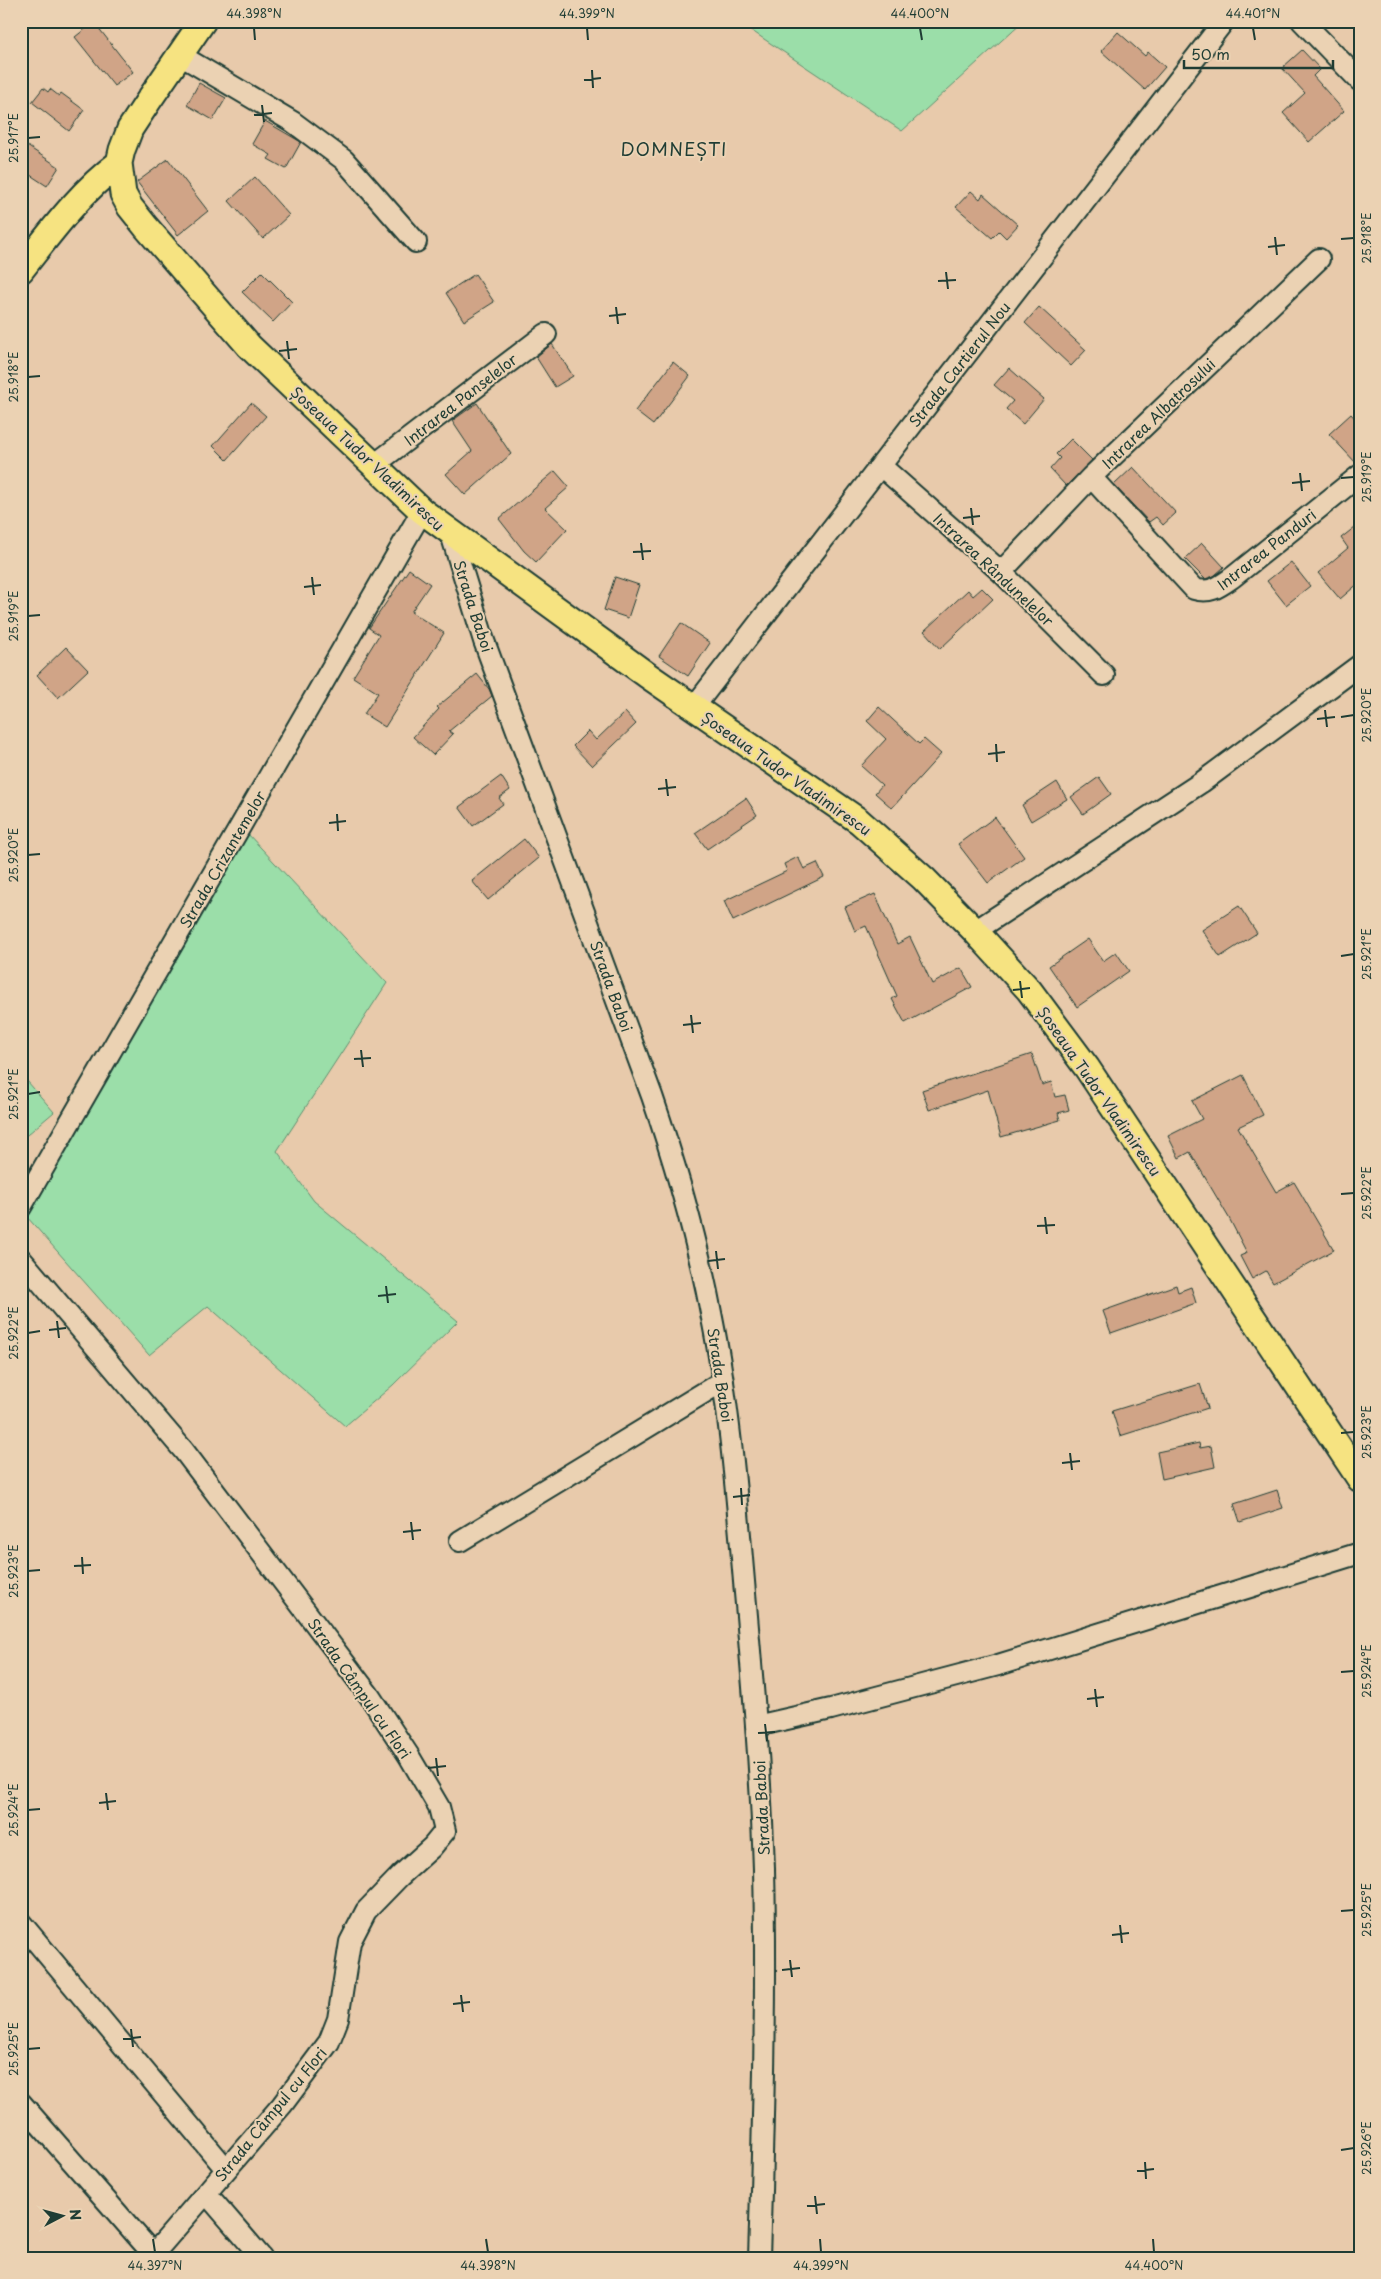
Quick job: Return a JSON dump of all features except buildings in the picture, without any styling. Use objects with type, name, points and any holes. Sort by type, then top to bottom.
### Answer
[{"type":"main road","points":[[21,270],[83,194],[100,177],[119,163],[130,130],[203,21]]},
{"type":"main road","name":"Șoseaua Tudor Vladimirescu","points":[[119,163],[123,194],[130,207],[180,269],[249,346],[422,511],[694,707],[859,822],[910,866],[975,932],[1029,990],[1087,1068],[1360,1479]]},
{"type":"street","name":"Strada Cartierul Nou","points":[[694,707],[1224,21]]},
{"type":"street","points":[[1302,21],[1360,81]]},
{"type":"street","points":[[180,55],[293,122],[329,148],[344,160],[416,242]]},
{"type":"street","name":"Intrarea Albatrosului","points":[[1001,572],[1091,477],[1319,259]]},
{"type":"street","name":"Intrarea Panselelor","points":[[374,465],[546,334]]},
{"type":"street","name":"Intrarea Rândunelelor","points":[[881,466],[1001,572],[1104,674]]},
{"type":"street","name":"Intrarea Panduri","points":[[1091,477],[1194,589],[1205,592],[1216,589],[1233,577],[1360,475]]},
{"type":"street","name":"Strada Crizantemelor","points":[[21,1207],[422,511]]},
{"type":"street","name":"Strada Baboi","points":[[452,534],[484,641],[649,1087],[676,1168],[698,1249],[723,1381],[740,1535],[756,1726],[764,1872],[763,2128],[759,2258]]},
{"type":"street","points":[[975,932],[1202,782],[1360,665]]},
{"type":"street","name":"Strada Câmpul cu Flori","points":[[21,1259],[184,1451],[369,1695],[409,1756],[439,1807],[445,1830],[432,1847],[366,1911],[350,1942],[338,2019],[329,2042],[282,2105],[151,2256]]},
{"type":"street","points":[[460,1541],[723,1381]]},
{"type":"street","points":[[756,1726],[832,1709],[998,1665],[1360,1553]]},
{"type":"street","points":[[21,1923],[226,2169]]},
{"type":"street","points":[[21,2103],[151,2256]]},
{"type":"street","points":[[206,2193],[262,2258]]},
{"type":"green space","points":[[737,21],[1023,21],[902,131]]},
{"type":"green space","points":[[247,833],[387,983],[277,1151],[314,1201],[458,1321],[393,1385],[345,1426],[208,1306],[149,1355],[27,1217]]},
{"type":"green space","points":[[21,1074],[54,1112],[21,1140]]},
{"type":"district","name":"DOMNEȘTI","points":[[674,148]]}]
